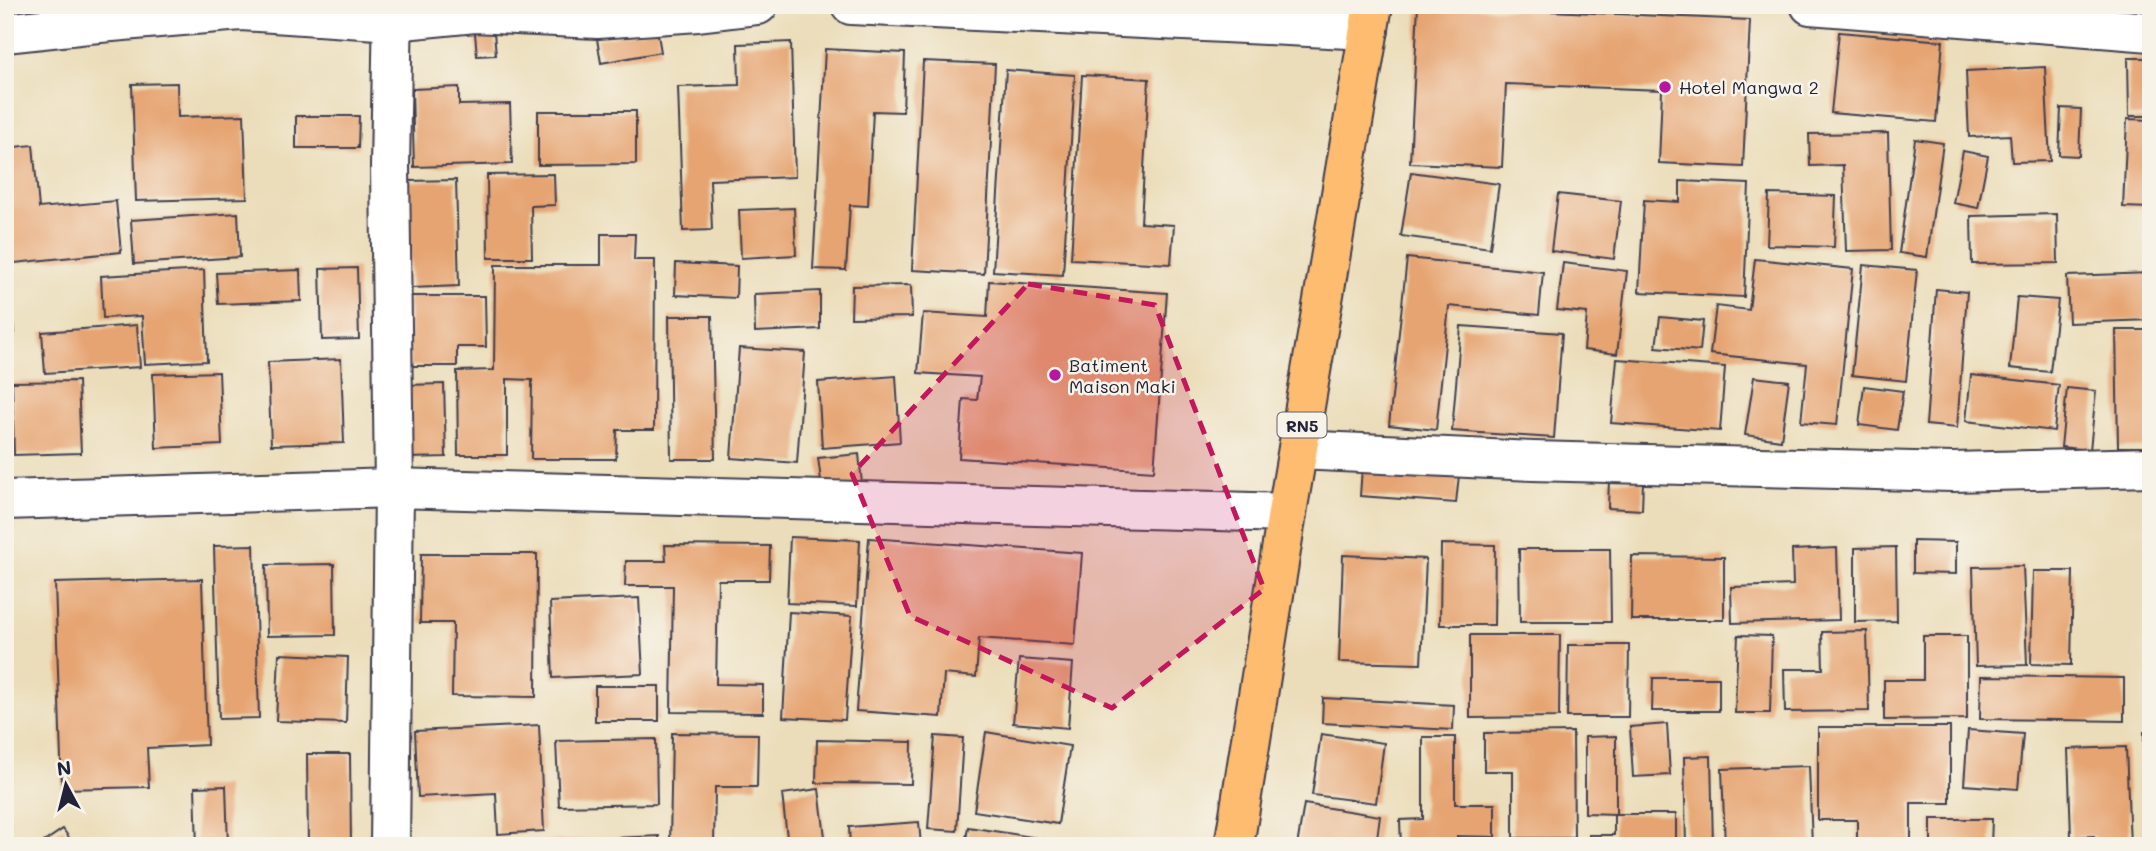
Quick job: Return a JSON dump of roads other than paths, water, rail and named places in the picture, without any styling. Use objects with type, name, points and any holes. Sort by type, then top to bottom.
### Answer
[{"type":"highway","name":"RN5","points":[[1234,846],[1371,18]]},
{"type":"street","points":[[5,33],[241,11],[475,13],[597,19],[758,5]]},
{"type":"street","points":[[851,5],[1371,18]]},
{"type":"street","points":[[1810,5],[2151,32]]},
{"type":"street","points":[[390,846],[394,488],[390,167],[393,13]]},
{"type":"street","points":[[1298,450],[1533,461],[1952,472],[2151,467]]},
{"type":"street","points":[[5,500],[394,488],[1287,513]]},
{"type":"place","name":"Hotel Mangwa 2","points":[[1665,87]]},
{"type":"place","name":"Batiment Maison Maki","points":[[1055,375]]}]
